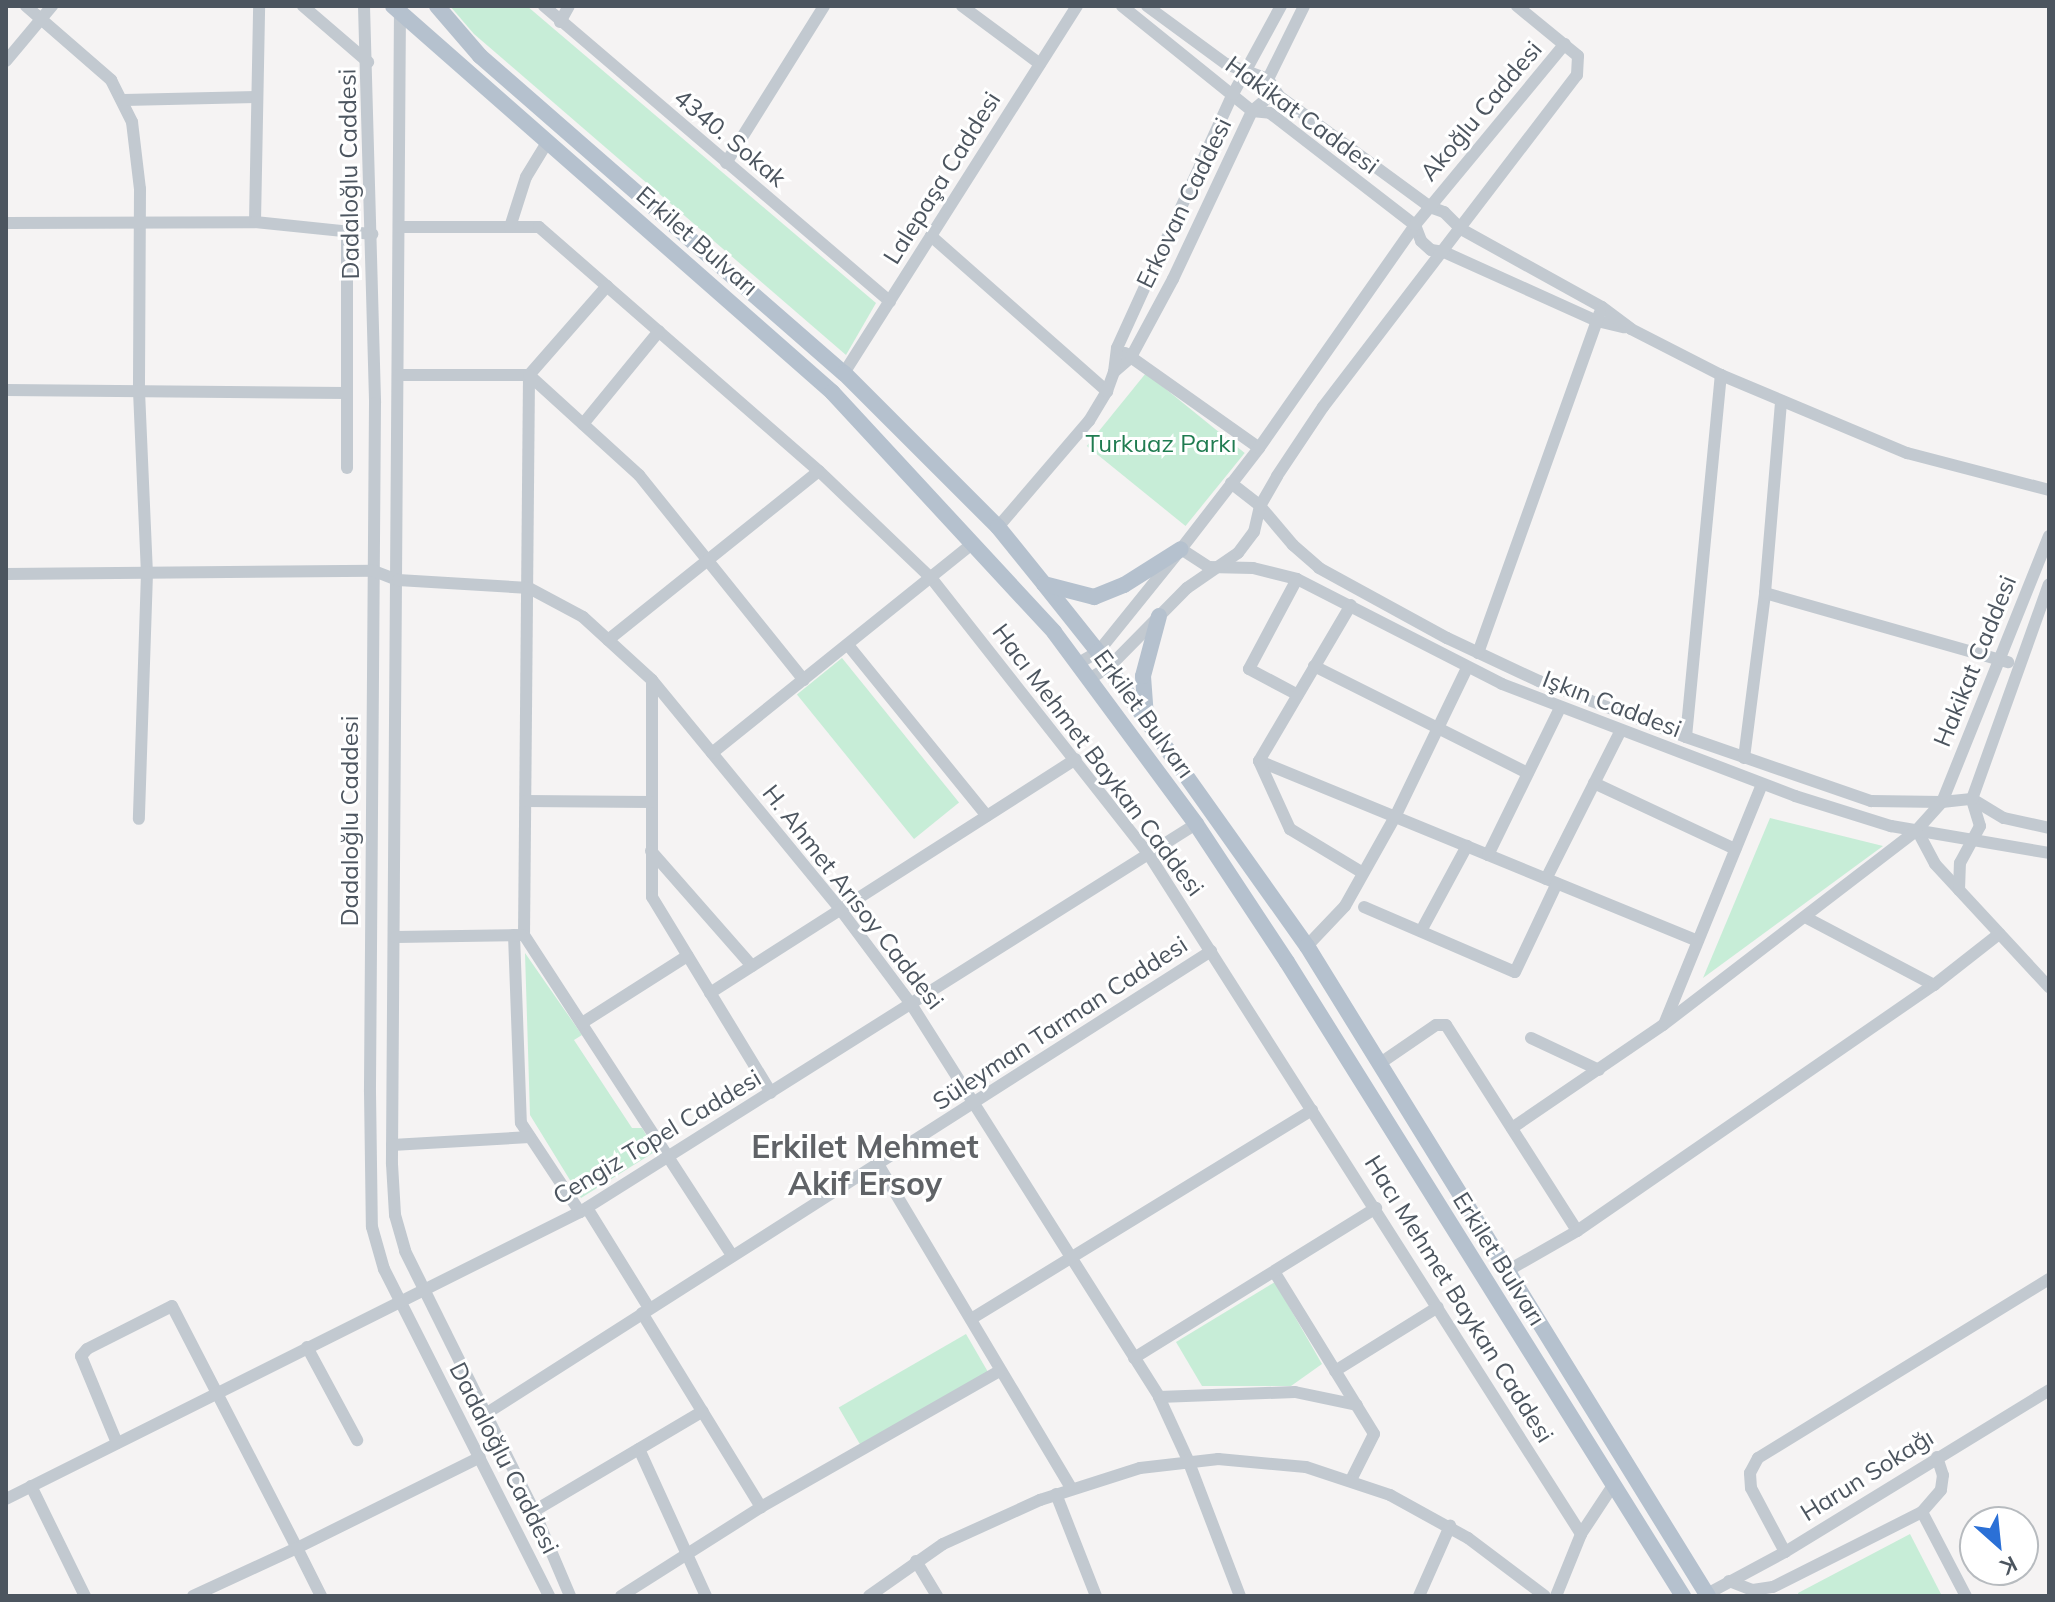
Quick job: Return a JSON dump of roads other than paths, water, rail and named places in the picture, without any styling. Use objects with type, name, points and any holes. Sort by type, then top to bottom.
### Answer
[{"type":"main road","name":"Erkilet Bulvarı","points":[[437,6],[480,56],[844,373],[998,527],[1044,584],[1109,667],[1307,946],[1706,1595]]},
{"type":"main road","name":"Erkilet Bulvarı","points":[[397,7],[832,392],[1054,632],[1196,824],[1287,962],[1612,1487],[1683,1596]]},
{"type":"main road","points":[[1044,584],[1094,597],[1124,585],[1181,549]]},
{"type":"main road","points":[[1146,718],[1143,676],[1159,616]]},
{"type":"main road","points":[[1612,1487],[1632,1473]]},
{"type":"street","points":[[26,6],[100,69],[124,100],[132,122],[140,223],[139,391],[147,573],[139,819]]},
{"type":"street","points":[[6,61],[52,6]]},
{"type":"street","points":[[255,222],[259,6]]},
{"type":"street","points":[[303,6],[368,62]]},
{"type":"street","name":"Dadaloğlu Caddesi","points":[[364,6],[372,234],[374,571],[370,1211],[379,1257],[549,1596]]},
{"type":"street","name":"4340. Sokak","points":[[544,6],[890,301]]},
{"type":"street","points":[[560,22],[569,6]]},
{"type":"street","points":[[726,163],[824,6]]},
{"type":"street","points":[[962,6],[1040,64]]},
{"type":"street","name":"Lalepaşa Caddesi","points":[[844,373],[1077,6]]},
{"type":"street","name":"Hakikat Caddesi","points":[[1122,6],[1252,111],[1270,113],[1415,225],[1421,241],[1431,250],[1444,252],[1597,321],[1631,329]]},
{"type":"street","name":"Hakikat Caddesi","points":[[1147,6],[1226,64],[1268,79],[1279,96],[1430,207],[1444,212],[1461,229],[1602,307],[1631,329],[1721,375],[1907,453],[2049,490]]},
{"type":"street","name":"Erkovan Caddesi","points":[[998,527],[1089,421],[1107,391],[1114,372],[1117,348],[1233,94],[1281,6]]},
{"type":"street","name":"Erkovan Caddesi","points":[[1114,372],[1131,357],[1173,279],[1252,111],[1265,100],[1268,79],[1304,6]]},
{"type":"street","points":[[1517,6],[1565,44]]},
{"type":"street","name":"Dadaloğlu Caddesi","points":[[397,7],[399,375],[392,1145],[395,1215],[405,1251],[534,1511],[570,1596]]},
{"type":"street","name":"Akoğlu Caddesi","points":[[1077,664],[1098,652],[1181,549],[1259,448],[1415,225],[1565,44],[1578,56],[1577,75],[1323,407],[1260,506],[1254,532],[1238,553],[1187,588],[1109,667],[1089,679]]},
{"type":"street","points":[[124,100],[256,97]]},
{"type":"street","points":[[510,227],[526,177],[548,141]]},
{"type":"street","points":[[6,223],[255,222],[372,234]]},
{"type":"street","name":"Hacı Mehmet Baykan Caddesi","points":[[399,227],[539,227],[819,471],[932,579],[1149,855],[1581,1534]]},
{"type":"street","points":[[347,231],[347,468]]},
{"type":"street","points":[[931,236],[1107,391]]},
{"type":"street","points":[[607,286],[529,375],[526,801],[519,935],[521,1123],[584,1210],[761,1507]]},
{"type":"street","points":[[1478,653],[1602,307]]},
{"type":"street","points":[[583,424],[659,331]]},
{"type":"street","points":[[1117,348],[1259,448]]},
{"type":"street","points":[[399,375],[529,375],[639,475],[804,680]]},
{"type":"street","points":[[1686,737],[1721,375]]},
{"type":"street","points":[[6,390],[346,393]]},
{"type":"street","points":[[1744,758],[1765,593],[1781,401]]},
{"type":"street","points":[[608,640],[819,471]]},
{"type":"street","name":"Işkın Caddesi","points":[[1231,483],[1260,506],[1293,545],[1319,568],[1478,653],[1585,700],[1871,801],[1942,802],[1972,799]]},
{"type":"street","name":"Hakikat Caddesi","points":[[1512,1128],[1663,1025],[1917,830],[1942,802],[2049,536]]},
{"type":"street","points":[[712,753],[973,543]]},
{"type":"street","points":[[1181,549],[1202,564],[1216,569]]},
{"type":"street","name":"Işkın Caddesi","points":[[1216,569],[1253,568],[1297,579],[1467,668],[1620,732],[1762,784],[1862,818],[1973,842],[2049,853]]},
{"type":"street","points":[[6,574],[374,571]]},
{"type":"street","name":"H. Ahmet Arısoy Caddesi","points":[[374,571],[398,580],[529,588],[583,617],[652,680],[840,909],[911,1004],[1159,1397],[1188,1460],[1240,1596]]},
{"type":"street","points":[[1297,579],[1249,669],[1298,695]]},
{"type":"street","name":"Hakikat Caddesi","points":[[1972,799],[2049,584]]},
{"type":"street","points":[[1765,593],[2018,665]]},
{"type":"street","points":[[1259,761],[1351,605]]},
{"type":"street","points":[[848,645],[987,816]]},
{"type":"street","points":[[1314,666],[1528,773]]},
{"type":"street","points":[[1307,946],[1345,906],[1395,817],[1467,668]]},
{"type":"street","points":[[652,680],[652,897],[771,1093]]},
{"type":"street","points":[[1488,855],[1560,708]]},
{"type":"street","points":[[1364,907],[1515,972],[1594,783],[1620,732]]},
{"type":"street","points":[[710,993],[1076,759]]},
{"type":"street","points":[[1259,761],[1697,941]]},
{"type":"street","points":[[1259,761],[1290,829],[1363,873]]},
{"type":"street","points":[[1594,783],[1735,849]]},
{"type":"street","points":[[1663,1025],[1762,784]]},
{"type":"street","points":[[1972,799],[2004,818],[2049,828]]},
{"type":"street","points":[[1959,890],[1960,863],[1980,826],[1972,799]]},
{"type":"street","points":[[526,801],[651,802]]},
{"type":"street","name":"Cengiz Topel Caddesi","points":[[6,1499],[584,1210],[1196,824]]},
{"type":"street","points":[[1917,830],[1935,864],[2049,987]]},
{"type":"street","points":[[1421,931],[1467,846]]},
{"type":"street","points":[[651,851],[752,966]]},
{"type":"street","points":[[1805,917],[1934,985]]},
{"type":"street","points":[[1507,1271],[1577,1231],[1934,985],[1999,934]]},
{"type":"street","points":[[396,937],[519,935]]},
{"type":"street","points":[[519,935],[582,1023],[731,1254]]},
{"type":"street","name":"Süleyman Tarman Caddesi","points":[[487,1413],[731,1254],[974,1106],[1211,951]]},
{"type":"street","points":[[582,1023],[687,956]]},
{"type":"street","points":[[1379,1064],[1436,1025],[1446,1025],[1577,1231]]},
{"type":"street","points":[[1531,1038],[1599,1070]]},
{"type":"street","points":[[971,1319],[1312,1110]]},
{"type":"street","points":[[392,1145],[530,1137]]},
{"type":"street","points":[[878,1164],[1071,1488]]},
{"type":"street","points":[[1134,1358],[1376,1208]]},
{"type":"street","points":[[1275,1273],[1374,1434],[1351,1480]]},
{"type":"street","points":[[1785,1552],[1751,1488],[1750,1473],[1758,1458],[2049,1279]]},
{"type":"street","points":[[117,1443],[81,1363],[87,1349],[172,1306],[321,1596]]},
{"type":"street","points":[[1335,1371],[1438,1307]]},
{"type":"street","points":[[307,1347],[357,1440]]},
{"type":"street","points":[[621,1596],[761,1507],[999,1371]]},
{"type":"street","name":"Harun Sokağı","points":[[1706,1595],[1785,1552],[2049,1390]]},
{"type":"street","points":[[1159,1397],[1295,1392],[1357,1405]]},
{"type":"street","points":[[534,1511],[703,1411]]},
{"type":"street","points":[[639,1449],[706,1596]]},
{"type":"street","points":[[193,1596],[480,1457]]},
{"type":"street","points":[[1729,1581],[1753,1590],[1773,1587],[1922,1512],[1941,1490],[1943,1475],[1937,1457]]},
{"type":"street","points":[[869,1596],[916,1561],[967,1532],[1056,1494],[1140,1468],[1188,1460],[1285,1464],[1351,1480],[1412,1505],[1450,1526],[1490,1552],[1545,1596]]},
{"type":"street","points":[[31,1486],[85,1596]]},
{"type":"street","points":[[1556,1596],[1581,1534],[1612,1487]]},
{"type":"street","points":[[1056,1494],[1096,1596]]},
{"type":"street","points":[[1922,1512],[1966,1596]]},
{"type":"street","points":[[1419,1596],[1450,1526]]},
{"type":"street","points":[[916,1561],[937,1596]]},
{"type":"district","name":"Erkilet Mehmet Akif Ersoy","points":[[865,1166]]},
{"type":"park label","name":"Turkuaz Parkı","points":[[1161,444]]}]
